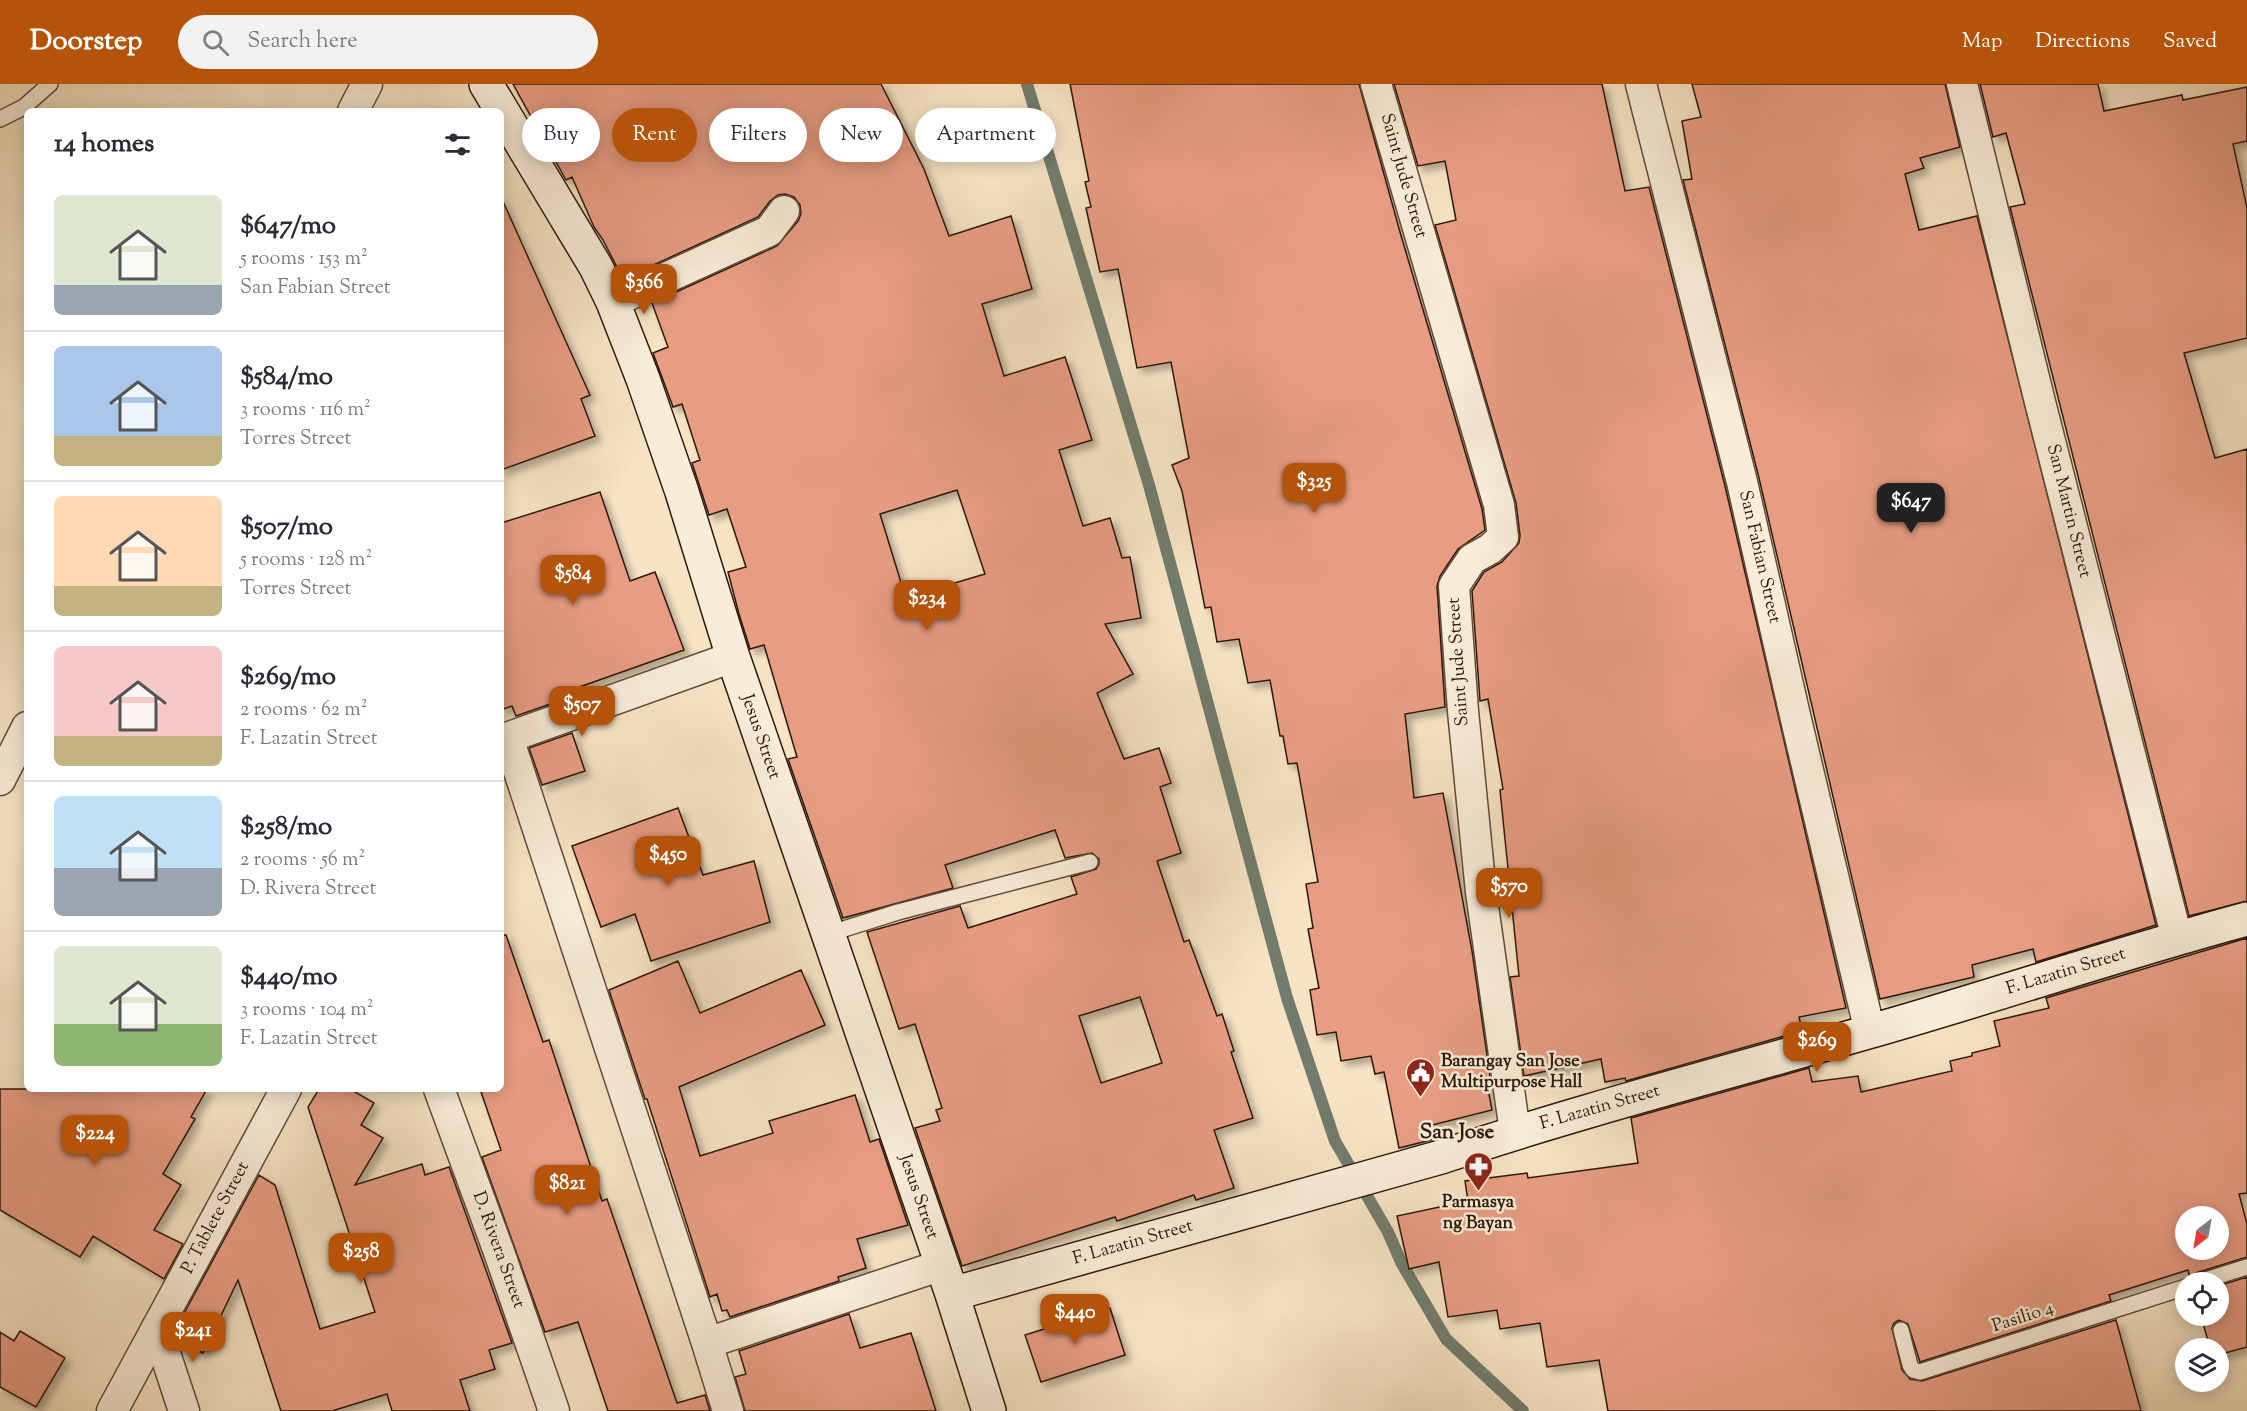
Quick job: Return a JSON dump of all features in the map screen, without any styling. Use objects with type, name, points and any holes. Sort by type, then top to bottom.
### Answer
[{"type":"street","points":[[355,108],[367,84]]},
{"type":"street","name":"Saint Jude Street","points":[[1376,84],[1499,505],[1503,537],[1490,549],[1472,559],[1454,586],[1463,711],[1481,892],[1515,1132]]},
{"type":"street","name":"San Fabian Street","points":[[1641,84],[1742,482],[1870,1032]]},
{"type":"street","name":"San Martin Street","points":[[1962,84],[2040,402],[2177,938]]},
{"type":"street","name":"Jesus Street","points":[[492,87],[596,267],[613,302],[643,379],[682,492],[733,657],[947,1280],[989,1411]]},
{"type":"street","points":[[613,302],[770,231],[784,211]]},
{"type":"street","points":[[728,1411],[505,739],[733,657]]},
{"type":"street","points":[[0,780],[24,733]]},
{"type":"street","name":"F. Lazatin Street","points":[[947,1280],[1272,1204],[1441,1157],[1515,1132],[1870,1032],[2177,938],[2247,919]]},
{"type":"street","name":"P. Tablete Street","points":[[112,1411],[284,1092]]},
{"type":"street","name":"D. Rivera Street","points":[[440,1092],[500,1252],[554,1411]]},
{"type":"street","points":[[707,1343],[947,1280]]},
{"type":"street","points":[[157,1329],[184,1411]]},
{"type":"lane","points":[[0,119],[24,107],[50,84]]},
{"type":"lane","points":[[828,934],[898,912],[1090,862]]},
{"type":"lane","points":[[2229,1273],[2247,1267]]},
{"type":"lane","name":"Pasilio 4","points":[[1901,1330],[1910,1365],[1920,1372],[2175,1291]]},
{"type":"building","points":[[513,84],[881,84],[893,108],[819,108],[819,162],[903,162],[903,127],[915,151],[915,162],[920,162],[924,169],[949,236],[1011,216],[1032,289],[982,304],[1004,376],[1065,357],[1092,440],[1059,450],[1083,526],[1110,518],[1122,558],[1130,557],[1141,618],[1105,624],[1133,674],[1097,693],[1124,759],[1159,748],[1171,783],[1160,787],[1181,853],[1157,861],[1184,942],[1189,940],[1217,1016],[1222,1014],[1234,1051],[1231,1052],[1253,1118],[1214,1130],[1234,1188],[1196,1200],[1194,1195],[1117,1221],[1115,1217],[962,1266],[915,1128],[940,1121],[936,1110],[942,1108],[915,1024],[899,1029],[867,932],[960,906],[968,928],[1077,894],[1071,877],[1096,869],[1099,859],[1092,853],[1065,858],[1055,830],[945,865],[953,888],[843,918],[788,759],[797,757],[764,645],[750,649],[739,614],[728,572],[746,567],[727,509],[709,515],[692,463],[700,460],[682,404],[673,407],[653,353],[668,347],[652,303],[777,246],[798,221],[801,214],[800,205],[794,197],[785,194],[778,195],[770,201],[758,217],[623,279],[594,227],[572,177],[566,180],[556,162],[600,162],[600,108],[526,108]],"holes":[[[957,490],[985,574],[911,596],[908,587],[903,589],[880,514]],[[1140,997],[1162,1063],[1101,1083],[1079,1016]]]},
{"type":"building","points":[[1070,84],[1359,84],[1482,509],[1485,530],[1458,549],[1440,576],[1437,586],[1445,707],[1405,714],[1414,798],[1443,793],[1472,951],[1491,1083],[1487,1084],[1492,1110],[1432,1125],[1435,1139],[1399,1148],[1384,1072],[1375,1074],[1371,1056],[1341,1061],[1336,1032],[1317,1035],[1310,990],[1319,988],[1308,929],[1313,928],[1306,884],[1318,882],[1297,763],[1288,764],[1283,736],[1280,736],[1270,680],[1248,683],[1239,639],[1217,642],[1211,607],[1205,608],[1182,491],[1172,465],[1189,458],[1171,362],[1137,368],[1118,269],[1100,272],[1086,208],[1091,207],[1085,182],[1089,181]]},
{"type":"building","points":[[1394,84],[1602,84],[1625,191],[1649,187],[1725,486],[1846,1008],[1799,1017],[1802,1031],[1626,1081],[1625,1078],[1605,1082],[1601,1059],[1524,1076],[1510,977],[1519,976],[1500,790],[1503,789],[1488,699],[1480,701],[1472,591],[1484,572],[1502,562],[1519,543],[1516,503],[1435,225],[1456,220],[1445,161],[1418,166]]},
{"type":"building","points":[[1692,84],[1945,84],[1960,147],[1920,158],[1924,168],[1905,174],[1919,230],[1977,216],[2156,925],[2036,962],[2033,949],[1972,965],[1974,977],[1880,999],[1759,478],[1683,180],[1692,179],[1682,121],[1701,117]]},
{"type":"building","points":[[1980,84],[2098,84],[2104,111],[2182,95],[2183,100],[2247,87],[2247,141],[2233,144],[2247,208],[2247,338],[2184,353],[2215,458],[2247,449],[2247,901],[2189,916],[2010,207],[2025,204],[2006,133],[1993,137]]},
{"type":"building","points":[[504,204],[590,395],[581,399],[595,436],[504,469]]},
{"type":"building","points":[[600,492],[630,581],[655,572],[684,650],[571,690],[573,696],[516,716],[512,706],[504,709],[504,522]]},
{"type":"building","points":[[572,733],[585,771],[542,785],[529,748]]},
{"type":"building","points":[[678,808],[703,875],[754,861],[770,922],[651,961],[635,914],[601,927],[572,846]]},
{"type":"building","points":[[504,935],[506,935],[543,1042],[549,1040],[602,1201],[607,1199],[677,1403],[705,1395],[710,1411],[608,1411],[578,1322],[545,1332],[482,1157],[501,1150],[481,1092],[504,1092]]},
{"type":"building","points":[[2247,938],[2247,1193],[2239,1194],[2247,1224],[2247,1257],[2199,1272],[2188,1272],[2188,1270],[2175,1272],[2175,1274],[2109,1295],[2111,1301],[1920,1362],[1908,1324],[1899,1320],[1892,1328],[1902,1370],[1910,1379],[1922,1381],[2116,1320],[2141,1411],[1608,1411],[1599,1360],[1547,1367],[1540,1323],[1500,1329],[1497,1310],[1448,1317],[1439,1262],[1409,1269],[1397,1216],[1468,1201],[1465,1181],[1527,1173],[1528,1178],[1638,1163],[1631,1118],[1809,1068],[1812,1082],[1858,1076],[1861,1092],[1952,1071],[1950,1061],[2000,1046],[1994,1021],[2049,1008],[2046,998]]},
{"type":"building","points":[[678,961],[700,1013],[801,970],[825,1025],[679,1087],[700,1156],[773,1133],[769,1121],[855,1095],[870,1142],[879,1139],[908,1225],[857,1239],[866,1268],[838,1277],[839,1281],[730,1317],[727,1310],[722,1311],[717,1294],[710,1297],[647,1099],[645,1099],[609,990]]},
{"type":"building","points":[[0,1089],[24,1089],[24,1092],[205,1092],[191,1117],[195,1119],[163,1174],[181,1185],[154,1230],[183,1244],[164,1279],[93,1236],[80,1257],[0,1210]]},
{"type":"building","points":[[317,1092],[355,1092],[374,1103],[361,1125],[383,1138],[355,1185],[422,1164],[425,1175],[449,1167],[512,1343],[489,1350],[495,1369],[460,1380],[470,1411],[392,1411],[387,1394],[332,1411],[281,1411],[238,1280],[203,1353],[179,1342],[175,1330],[259,1175],[275,1185],[320,1329],[375,1312],[308,1107]]},
{"type":"building","points":[[2247,1277],[2247,1347],[2229,1352],[2229,1338],[2207,1338],[2204,1326],[2229,1326],[2229,1283]]},
{"type":"building","points":[[1110,1308],[1125,1355],[1041,1382],[1025,1335]]},
{"type":"building","points":[[849,1314],[860,1348],[911,1333],[936,1411],[745,1411],[735,1377],[746,1374],[739,1351]]},
{"type":"building","points":[[20,1331],[65,1358],[36,1407],[0,1387],[0,1332],[14,1341]]},
{"type":"waterway","points":[[1027,84],[1149,485],[1287,998],[1335,1141],[1446,1339],[1523,1411]]},
{"type":"place","name":"Barangay San Jose Multipurpose Hall","points":[[1420,1098]]},
{"type":"place","name":"Parmasya ng Bayan","points":[[1478,1192]]},
{"type":"district","name":"San Jose","points":[[1457,1133]]}]
